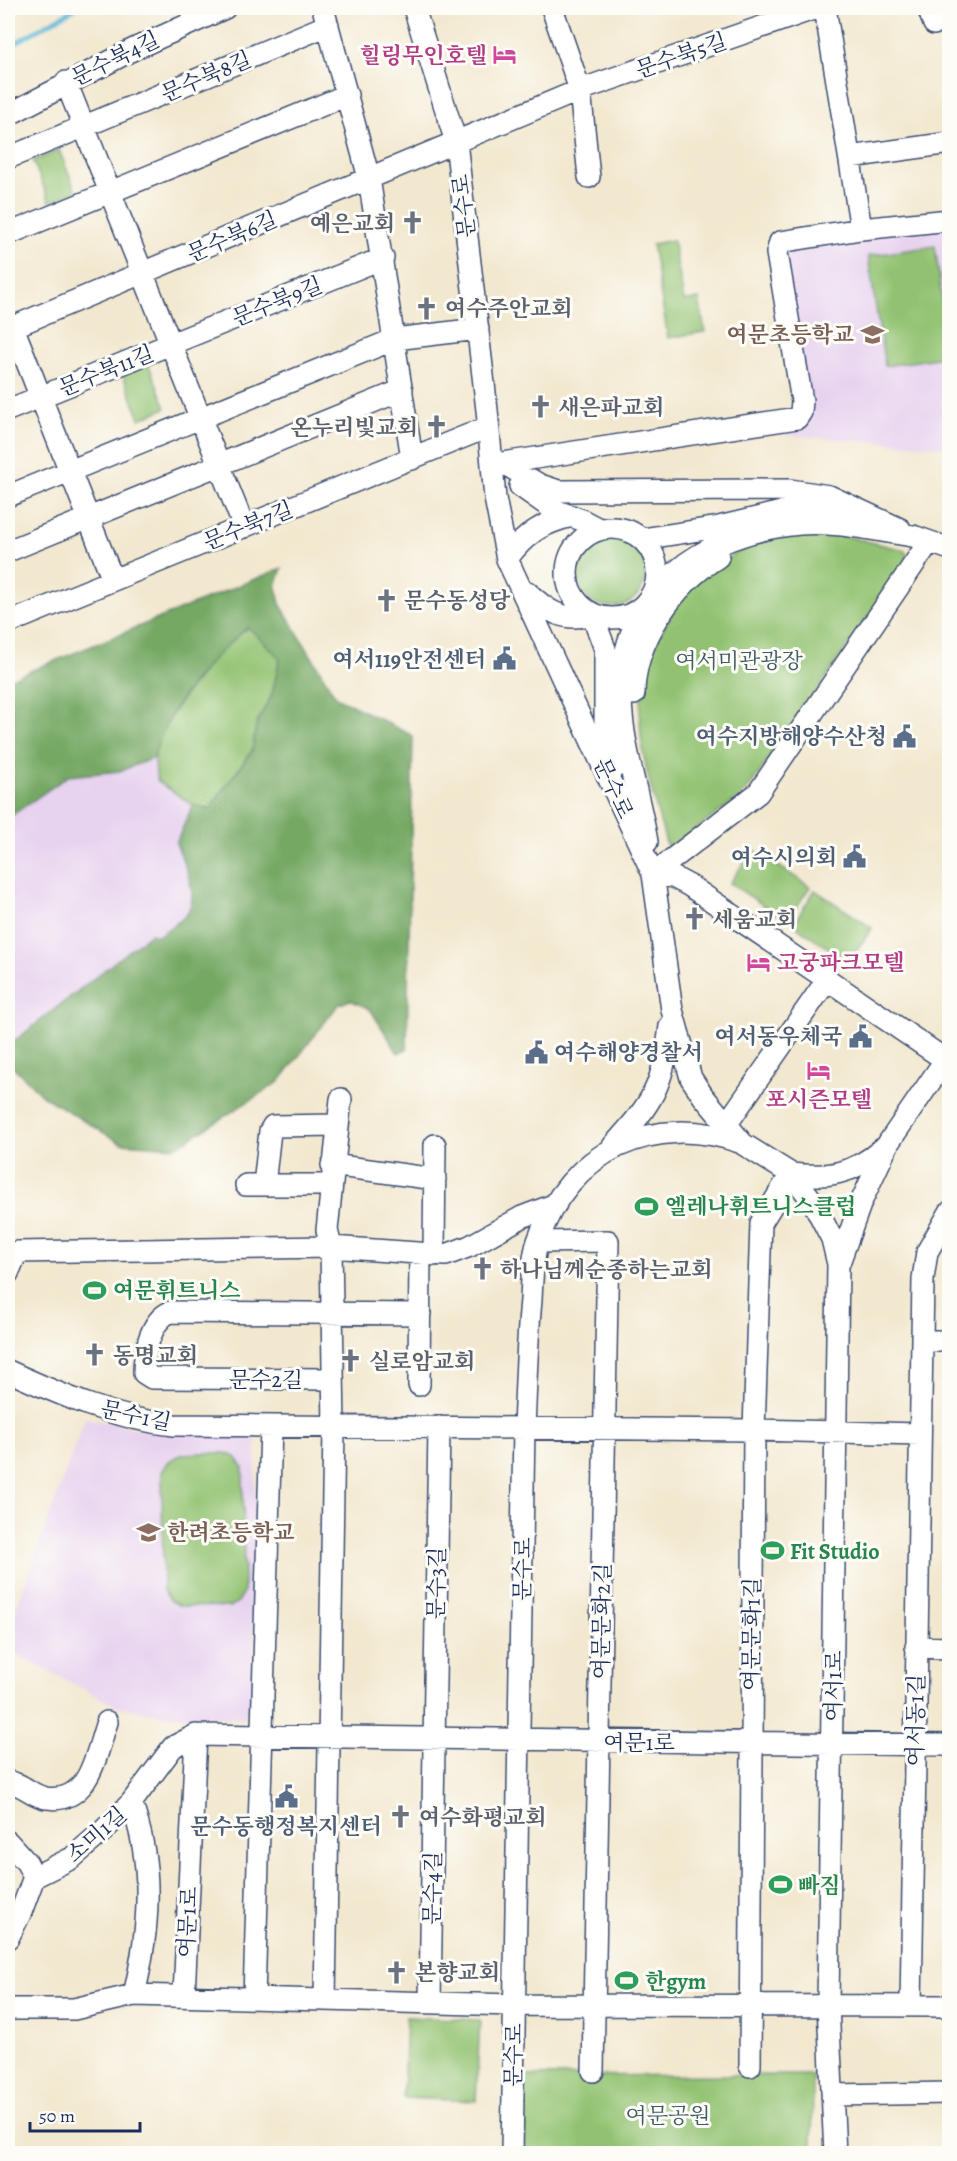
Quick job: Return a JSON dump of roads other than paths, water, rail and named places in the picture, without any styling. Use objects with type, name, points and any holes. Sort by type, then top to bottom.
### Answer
[{"type":"street","name":"문수북4길","points":[[8,115],[66,82],[225,8]]},
{"type":"street","name":"문수로","points":[[414,8],[456,142],[495,498],[515,574],[653,874],[672,1010]]},
{"type":"street","points":[[552,8],[580,90],[589,177]]},
{"type":"street","name":"문수북5길","points":[[456,142],[580,90],[816,8]]},
{"type":"street","points":[[825,8],[861,229]]},
{"type":"street","name":"문수북8길","points":[[8,158],[85,126],[325,16],[369,178]]},
{"type":"street","name":"문수북11길","points":[[66,82],[244,527]]},
{"type":"street","points":[[8,234],[347,95]]},
{"type":"street","name":"문수북6길","points":[[10,328],[456,142]]},
{"type":"street","points":[[849,157],[950,143]]},
{"type":"street","points":[[369,178],[412,459]]},
{"type":"street","points":[[503,463],[797,418],[801,412],[802,401],[778,247],[786,239],[950,220]]},
{"type":"street","name":"문수북9길","points":[[171,344],[382,258]]},
{"type":"street","name":"문수북11길","points":[[10,328],[70,470],[113,580]]},
{"type":"street","points":[[8,496],[394,339],[478,329]]},
{"type":"street","name":"문수북11길","points":[[8,410],[171,344]]},
{"type":"street","points":[[8,550],[402,390]]},
{"type":"street","points":[[488,419],[503,463],[514,480],[563,513],[599,529]]},
{"type":"street","name":"문수북7길","points":[[8,624],[412,459],[488,419]]},
{"type":"street","points":[[503,463],[545,487],[558,491],[790,490],[829,496],[936,544]]},
{"type":"street","points":[[495,498],[563,513]]},
{"type":"street","points":[[642,538],[681,534],[764,515],[810,509],[859,517],[936,544]]},
{"type":"street","points":[[563,513],[536,528],[518,544],[515,574],[555,614],[575,619],[592,614],[606,618],[626,615],[643,605],[684,563],[704,550],[734,536],[774,527],[802,524],[832,525],[936,544]]},
{"type":"street","points":[[641,805],[634,735],[634,685],[641,656],[653,630],[672,599],[693,575],[723,554],[774,527]]},
{"type":"street","points":[[618,798],[605,722],[605,649],[592,614],[573,596],[567,584],[566,570],[569,556],[576,544],[586,535],[599,529],[622,528],[642,538],[652,552],[656,566],[652,594],[624,658],[621,695],[624,735],[641,805],[653,874]]},
{"type":"street","points":[[653,874],[758,793],[936,544]]},
{"type":"street","points":[[653,874],[673,877],[690,886],[827,980],[948,1058],[889,1142],[861,1202],[838,1264]]},
{"type":"street","points":[[726,1125],[827,980]]},
{"type":"street","points":[[672,1010],[691,1078],[743,1144],[791,1174],[822,1175],[845,1172],[862,1165],[889,1142]]},
{"type":"street","points":[[610,1149],[638,1117],[658,1086],[666,1060],[672,1010]]},
{"type":"street","name":"문수2길","points":[[334,1427],[331,1247],[327,1234],[341,1099]]},
{"type":"street","points":[[338,1125],[273,1126],[255,1185],[332,1175],[435,1179]]},
{"type":"street","name":"문수로","points":[[512,2154],[524,1427],[529,1317],[538,1242],[556,1204],[590,1161],[610,1149],[646,1136],[664,1133],[702,1132],[743,1144]]},
{"type":"street","points":[[419,1385],[420,1314],[435,1179],[435,1145]]},
{"type":"street","name":"여서1로","points":[[791,1174],[812,1200],[825,1222],[838,1264],[828,2005],[835,2154]]},
{"type":"street","name":"여문문화1길","points":[[750,2066],[748,2005],[754,1430],[761,1223],[791,1174]]},
{"type":"street","points":[[8,1273],[17,1252],[331,1247],[446,1255],[522,1217],[556,1204]]},
{"type":"street","name":"여서동1길","points":[[911,2006],[924,1264],[938,1228],[950,1212]]},
{"type":"street","name":"여문문화2길","points":[[538,1242],[608,1241],[593,2072]]},
{"type":"street","name":"문수2길","points":[[333,1379],[152,1378],[144,1371],[148,1342],[167,1313],[420,1314]]},
{"type":"street","points":[[922,1341],[950,1341]]},
{"type":"street","name":"문수1길","points":[[8,1371],[99,1408],[148,1422],[271,1427],[524,1427],[836,1432]]},
{"type":"street","points":[[254,1998],[271,1427]]},
{"type":"street","points":[[326,2000],[334,1427]]},
{"type":"street","name":"문수3길","points":[[434,1738],[439,1427]]},
{"type":"street","points":[[836,1432],[920,1434]]},
{"type":"street","points":[[916,1647],[950,1648]]},
{"type":"street","points":[[8,1782],[21,1784],[44,1798],[62,1797],[77,1791],[88,1779],[107,1722]]},
{"type":"street","name":"여문1로","points":[[184,1996],[196,1735],[262,1734],[599,1742],[950,1745]]},
{"type":"street","name":"소미1길","points":[[34,1877],[78,1853],[131,1803],[173,1747],[196,1735]]},
{"type":"street","name":"문수4길","points":[[430,2002],[434,1738]]},
{"type":"street","points":[[131,1803],[142,1833],[147,1868],[146,1943],[134,1995]]},
{"type":"street","points":[[8,1842],[27,1863],[34,1877],[8,1938]]},
{"type":"street","points":[[8,2009],[74,2009],[134,1995],[514,2005],[950,2006]]},
{"type":"street","points":[[832,2095],[950,2093]]},
{"type":"waterway","points":[[8,47],[76,8]]},
{"type":"place","name":"힐링무인호텔","points":[[505,55]]},
{"type":"place","name":"예은교회","points":[[413,223]]},
{"type":"place","name":"여수주안교회","points":[[427,308]]},
{"type":"place","name":"여문초등학교","points":[[872,334]]},
{"type":"place","name":"새은파교회","points":[[540,407]]},
{"type":"place","name":"온누리빛교회","points":[[436,427]]},
{"type":"place","name":"문수동성당","points":[[386,600]]},
{"type":"place","name":"여서119안전센터","points":[[504,659]]},
{"type":"place","name":"여수지방해양수산청","points":[[905,736]]},
{"type":"place","name":"여수시의회","points":[[855,857]]},
{"type":"place","name":"세움교회","points":[[694,919]]},
{"type":"place","name":"고궁파크모텔","points":[[759,962]]},
{"type":"place","name":"여서동우체국","points":[[860,1036]]},
{"type":"place","name":"여수해양경찰서","points":[[536,1052]]},
{"type":"place","name":"포시즌모텔","points":[[819,1070]]},
{"type":"place","name":"엘레나휘트니스클럽","points":[[647,1206]]},
{"type":"place","name":"하나님께순종하는교회","points":[[482,1269]]},
{"type":"place","name":"여문휘트니스","points":[[95,1290]]},
{"type":"place","name":"동명교회","points":[[95,1355]]},
{"type":"place","name":"실로암교회","points":[[351,1361]]},
{"type":"place","name":"한려초등학교","points":[[149,1532]]},
{"type":"place","name":"Fit Studio","points":[[772,1551]]},
{"type":"place","name":"문수동행정복지센터","points":[[286,1797]]},
{"type":"place","name":"여수화평교회","points":[[401,1817]]},
{"type":"place","name":"빠짐","points":[[780,1885]]},
{"type":"place","name":"본향교회","points":[[397,1972]]},
{"type":"place","name":"한gym","points":[[627,1981]]},
{"type":"park label","name":"여서미관광장","points":[[739,660]]},
{"type":"park label","name":"여문공원","points":[[668,2115]]}]
